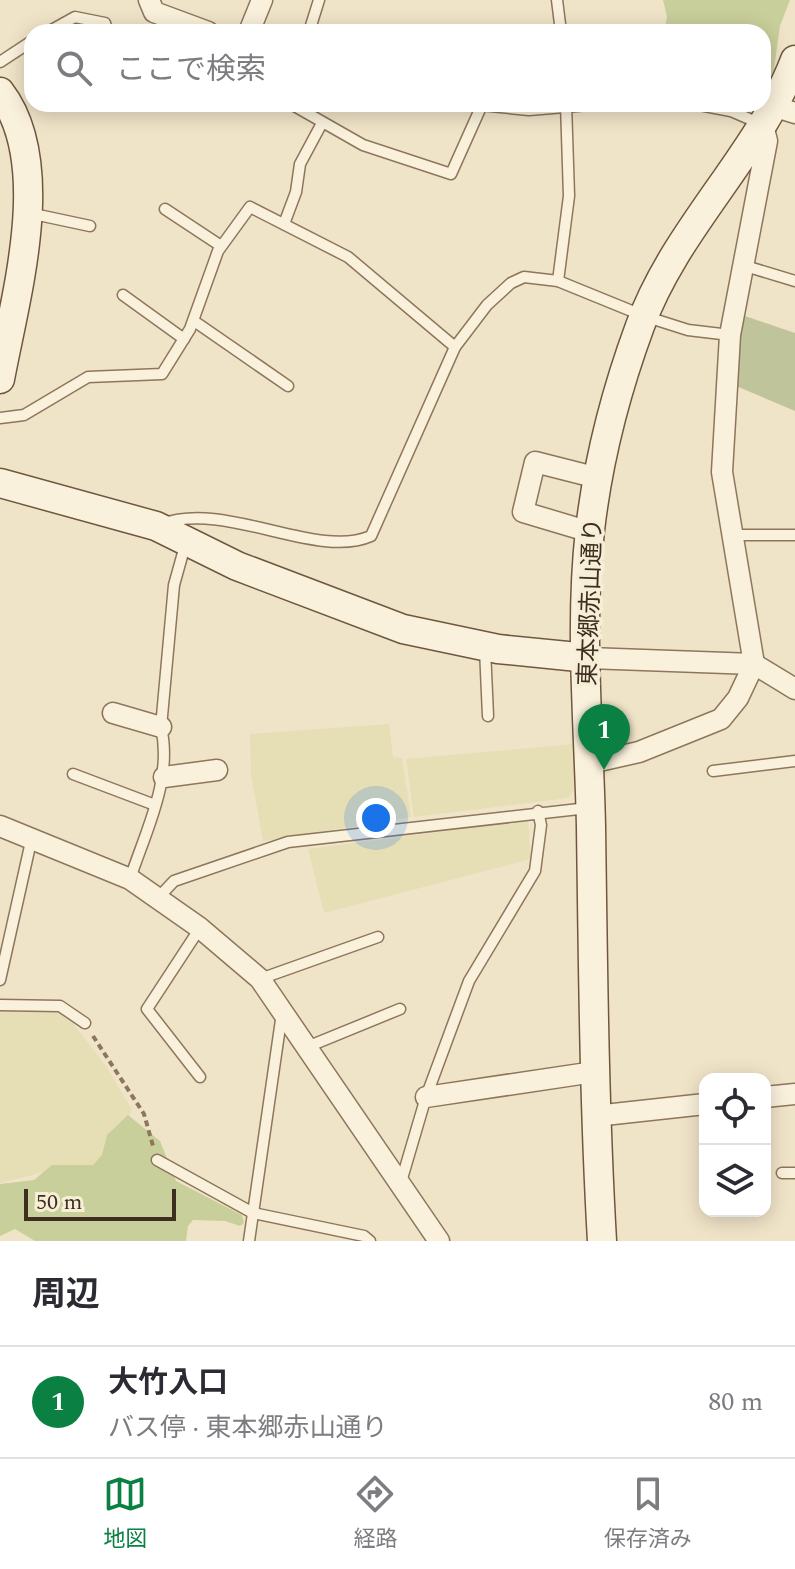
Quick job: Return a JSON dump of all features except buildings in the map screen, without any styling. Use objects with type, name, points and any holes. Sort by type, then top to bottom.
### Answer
[{"type":"street","points":[[149,0],[154,12],[186,24]]},
{"type":"street","points":[[252,24],[262,0]]},
{"type":"street","name":"東本郷赤山通り","points":[[602,1241],[595,1116],[588,658],[590,532],[598,478],[622,381],[644,316],[665,273],[778,115],[795,60]]},
{"type":"street","points":[[0,92],[8,103],[21,138],[27,179],[26,213],[14,272],[0,379]]},
{"type":"street","points":[[590,763],[639,752],[721,719],[738,698],[754,664],[722,472],[730,335],[765,155],[778,115]]},
{"type":"street","points":[[590,532],[523,512],[535,462],[598,478]]},
{"type":"street","points":[[0,483],[156,526],[237,566],[403,629],[485,647],[588,658],[754,664],[795,689]]},
{"type":"street","points":[[113,713],[161,727]]},
{"type":"street","points":[[164,777],[217,770]]},
{"type":"street","points":[[0,826],[130,879],[200,928],[260,979],[439,1241]]},
{"type":"street","points":[[426,1097],[594,1072]]},
{"type":"street","points":[[771,1096],[795,1094]]},
{"type":"street","points":[[595,1116],[699,1105]]},
{"type":"lane","points":[[312,24],[319,0]]},
{"type":"lane","points":[[557,0],[560,24]]},
{"type":"lane","points":[[62,24],[75,17],[105,24]]},
{"type":"lane","points":[[0,62],[24,46]]},
{"type":"lane","points":[[304,112],[363,145],[451,174],[474,112]]},
{"type":"lane","points":[[558,281],[568,223],[566,112]]},
{"type":"lane","points":[[743,112],[778,115]]},
{"type":"lane","points":[[284,224],[296,192],[300,164],[322,123]]},
{"type":"lane","points":[[0,418],[24,415],[88,377],[162,374],[194,321],[221,246],[250,207],[348,257],[455,347]]},
{"type":"lane","points":[[165,209],[221,246]]},
{"type":"lane","points":[[26,213],[90,226]]},
{"type":"lane","points":[[742,265],[795,281]]},
{"type":"lane","points":[[156,526],[180,517],[201,516],[298,535],[348,540],[371,536],[455,347],[487,305],[511,283],[524,277],[558,281],[644,316],[688,330],[730,335]]},
{"type":"lane","points":[[123,295],[184,339]]},
{"type":"lane","points":[[194,321],[288,386]]},
{"type":"lane","points":[[731,535],[795,535]]},
{"type":"lane","points":[[130,879],[164,777],[166,750],[161,727],[174,585],[186,541]]},
{"type":"lane","points":[[485,647],[488,716]]},
{"type":"lane","points":[[713,771],[795,761]]},
{"type":"lane","points":[[73,774],[155,805]]},
{"type":"lane","points":[[158,898],[174,881],[288,842],[591,807]]},
{"type":"lane","points":[[400,1184],[426,1097],[469,981],[535,871],[541,825],[538,811]]},
{"type":"lane","points":[[0,980],[32,837]]},
{"type":"lane","points":[[200,928],[147,1009],[200,1077]]},
{"type":"lane","points":[[260,979],[378,937]]},
{"type":"lane","points":[[0,1005],[60,1006],[85,1023]]},
{"type":"lane","points":[[307,1047],[400,1009]]},
{"type":"lane","points":[[249,1241],[283,1010]]},
{"type":"lane","points":[[157,1160],[253,1213],[364,1236],[370,1241]]},
{"type":"lane","points":[[782,1173],[795,1173]]},
{"type":"path","points":[[85,1023],[144,1114],[157,1160]]},
{"type":"shaded area","points":[[389,724],[393,757],[402,758],[411,817],[263,841],[251,774],[250,734]]},
{"type":"shaded area","points":[[574,744],[574,789],[568,798],[414,817],[406,759]]},
{"type":"shaded area","points":[[528,822],[531,859],[324,913],[308,849]]},
{"type":"shaded area","points":[[0,1011],[54,1011],[72,1022],[106,1066],[132,1110],[93,1171],[57,1169],[0,1183]]},
{"type":"green space","points":[[663,0],[790,0],[780,26],[771,81],[771,24],[666,24]]},
{"type":"green space","points":[[739,314],[795,333],[795,411],[736,386]]},
{"type":"green space","points":[[128,1115],[160,1141],[176,1181],[242,1215],[244,1223],[240,1226],[225,1221],[193,1220],[188,1226],[186,1241],[35,1241],[15,1229],[0,1236],[0,1184],[34,1180],[52,1165],[93,1165],[102,1155],[107,1135]]},
{"type":"place","name":"大竹入口","points":[[604,770]]}]
